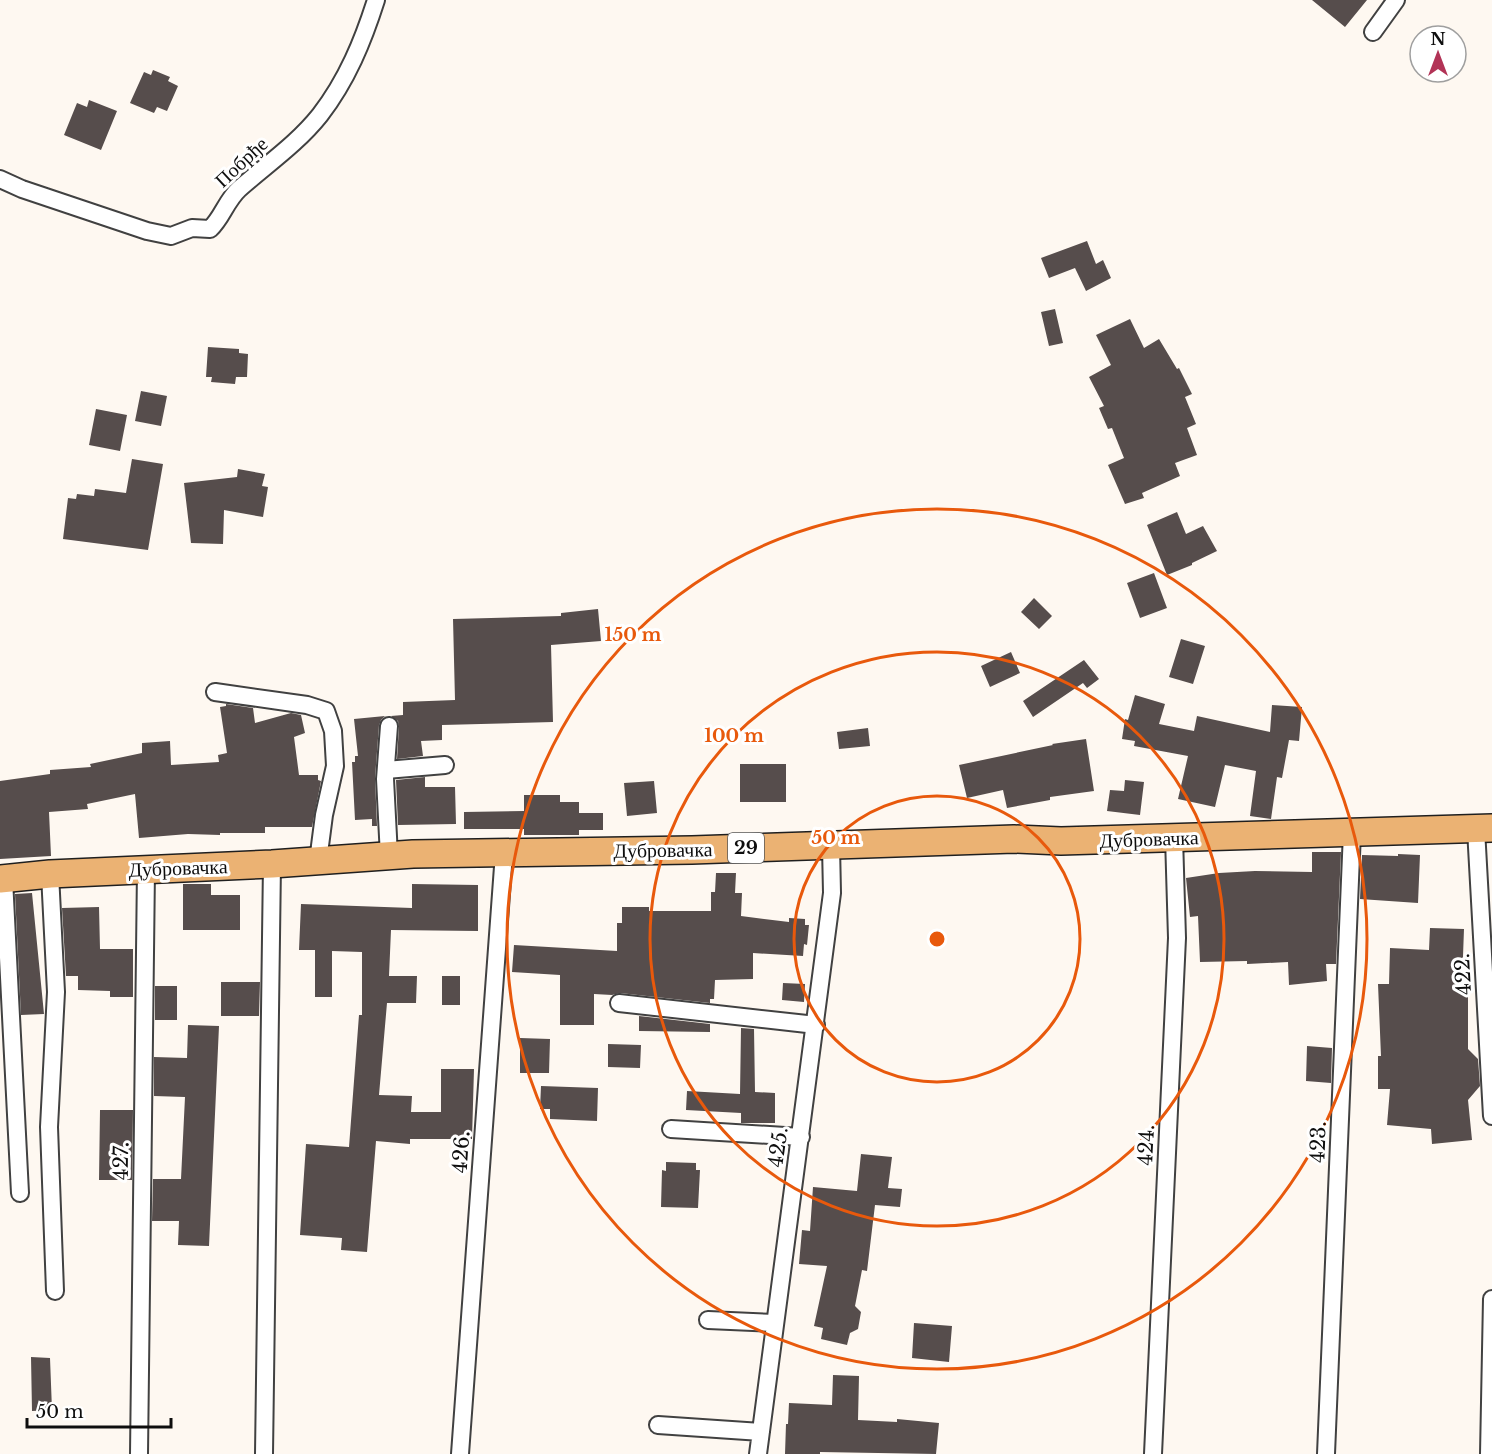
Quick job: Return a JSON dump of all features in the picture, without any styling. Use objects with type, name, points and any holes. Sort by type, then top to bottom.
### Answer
[{"type":"main road","name":"Дубровачка","points":[[2,879],[50,874],[389,856],[831,846],[1014,839],[1060,841],[1484,828]]},
{"type":"street","name":"Побрђе","points":[[0,179],[22,189],[147,231],[171,236],[192,228],[210,229],[218,221],[224,207],[237,191],[294,142],[320,115],[360,48],[376,0]]},
{"type":"street","points":[[1373,32],[1396,0]]},
{"type":"street","points":[[215,692],[268,698],[326,711],[333,731],[335,766],[324,815],[318,861]]},
{"type":"street","points":[[389,726],[386,770],[389,856]]},
{"type":"street","points":[[386,770],[445,765]]},
{"type":"street","name":"422.","points":[[1484,828],[1492,1116]]},
{"type":"street","name":"423.","points":[[1326,1454],[1352,832]]},
{"type":"street","name":"424.","points":[[1153,1454],[1177,938],[1174,837]]},
{"type":"street","name":"425.","points":[[758,1454],[832,893],[831,846]]},
{"type":"street","name":"426.","points":[[460,1454],[504,853]]},
{"type":"street","points":[[264,1454],[272,864]]},
{"type":"street","name":"427.","points":[[139,1454],[146,869]]},
{"type":"street","points":[[50,874],[56,992],[49,1127],[55,1291]]},
{"type":"street","name":"Дубровачка","points":[[2,879],[20,1193]]},
{"type":"street","points":[[619,1003],[816,1025]]},
{"type":"street","points":[[671,1129],[801,1137]]},
{"type":"street","points":[[1489,1454],[1492,1299]]},
{"type":"street","points":[[708,1320],[775,1323]]},
{"type":"street","points":[[658,1425],[761,1432]]},
{"type":"building","points":[[1312,0],[1367,0],[1345,27]]},
{"type":"building","points":[[153,70],[170,77],[168,81],[178,86],[167,111],[157,107],[154,113],[130,103],[144,72],[151,75]]},
{"type":"building","points":[[89,100],[117,111],[101,150],[64,135],[77,103],[87,107]]},
{"type":"building","points":[[1087,241],[1096,264],[1103,260],[1111,278],[1086,291],[1075,268],[1049,278],[1041,258]]},
{"type":"building","points":[[1055,309],[1063,343],[1049,346],[1041,312]]},
{"type":"building","points":[[1130,319],[1144,348],[1159,339],[1177,369],[1179,368],[1192,394],[1185,397],[1196,424],[1187,428],[1197,455],[1175,463],[1180,476],[1142,493],[1144,498],[1125,504],[1108,465],[1124,458],[1112,428],[1108,429],[1099,408],[1104,406],[1089,377],[1111,365],[1096,335]]},
{"type":"building","points":[[208,347],[239,349],[239,353],[248,354],[247,377],[236,377],[235,384],[211,382],[212,377],[206,377]]},
{"type":"building","points":[[141,391],[167,396],[161,426],[135,421]]},
{"type":"building","points":[[96,409],[127,415],[120,451],[89,445]]},
{"type":"building","points":[[132,459],[163,464],[148,550],[63,539],[68,498],[76,499],[77,494],[94,496],[95,489],[126,493]]},
{"type":"building","points":[[238,469],[265,474],[262,486],[268,487],[263,517],[224,510],[223,544],[191,543],[184,483],[237,477]]},
{"type":"building","points":[[1177,512],[1186,534],[1203,526],[1217,551],[1192,565],[1167,575],[1147,525]]},
{"type":"building","points":[[1154,573],[1167,608],[1140,618],[1127,583]]},
{"type":"building","points":[[1034,598],[1052,616],[1039,629],[1021,612]]},
{"type":"building","points":[[598,609],[601,641],[551,645],[553,722],[442,725],[442,740],[421,741],[423,756],[397,759],[399,726],[398,721],[391,716],[403,715],[403,702],[455,700],[453,619],[561,616],[561,613]]},
{"type":"building","points":[[1181,639],[1205,646],[1193,684],[1169,677]]},
{"type":"building","points":[[1011,652],[1020,673],[990,687],[981,666]]},
{"type":"building","points":[[1084,660],[1099,679],[1087,688],[1083,683],[1033,717],[1023,701]]},
{"type":"building","points":[[1135,695],[1165,704],[1159,724],[1194,731],[1197,716],[1270,732],[1272,705],[1302,707],[1299,741],[1289,740],[1282,778],[1277,777],[1271,819],[1250,816],[1256,771],[1225,765],[1215,807],[1178,799],[1188,756],[1134,746],[1135,741],[1122,739],[1125,719],[1128,720]]},
{"type":"building","points":[[226,704],[253,708],[255,723],[291,713],[301,715],[305,733],[294,737],[299,775],[318,775],[318,780],[321,781],[312,827],[265,827],[265,833],[188,834],[139,838],[135,794],[87,804],[88,809],[49,812],[51,856],[0,859],[0,781],[50,774],[50,770],[91,767],[90,764],[142,753],[142,743],[170,741],[171,765],[219,762],[218,755],[227,753],[220,707]]},
{"type":"building","points":[[385,716],[379,725],[375,778],[377,826],[372,826],[372,819],[355,820],[352,762],[355,762],[355,756],[358,756],[354,719]]},
{"type":"building","points":[[868,728],[870,746],[839,749],[837,732]]},
{"type":"building","points":[[1086,739],[1094,791],[1050,797],[1050,800],[1007,808],[1003,790],[967,798],[959,765],[1052,744]]},
{"type":"building","points":[[740,764],[786,764],[786,802],[740,802]]},
{"type":"building","points":[[425,777],[425,787],[455,787],[456,824],[398,825],[396,780]]},
{"type":"building","points":[[1125,780],[1144,782],[1140,815],[1107,811],[1110,790],[1124,791]]},
{"type":"building","points":[[654,781],[657,813],[627,816],[624,783]]},
{"type":"building","points":[[524,795],[560,795],[560,802],[579,802],[579,813],[603,813],[603,830],[579,830],[579,835],[524,835],[524,829],[464,829],[464,812],[524,811]]},
{"type":"building","points":[[1312,852],[1341,852],[1336,964],[1326,964],[1327,981],[1289,985],[1288,962],[1247,964],[1247,961],[1200,962],[1198,916],[1190,917],[1186,878],[1255,871],[1312,872]]},
{"type":"building","points":[[1398,854],[1420,855],[1418,903],[1360,899],[1362,855],[1398,856]]},
{"type":"building","points":[[716,873],[736,873],[735,893],[742,893],[741,916],[789,922],[789,918],[805,919],[805,925],[809,925],[807,945],[804,944],[803,956],[753,953],[753,979],[715,980],[714,999],[710,999],[710,1003],[620,993],[594,994],[594,1025],[560,1025],[560,975],[512,972],[514,945],[617,951],[617,923],[622,923],[622,907],[649,907],[649,911],[711,911],[711,892],[715,892]]},
{"type":"building","points":[[183,884],[211,884],[211,895],[240,895],[240,930],[183,930]]},
{"type":"building","points":[[412,884],[478,885],[478,931],[391,930],[389,976],[417,976],[416,1003],[387,1003],[379,1095],[412,1096],[411,1112],[441,1112],[441,1069],[474,1069],[472,1139],[410,1139],[410,1144],[376,1141],[367,1252],[341,1250],[342,1238],[300,1235],[306,1144],[349,1147],[359,1015],[362,1015],[362,952],[332,951],[332,997],[315,997],[315,950],[299,950],[301,904],[412,908]]},
{"type":"building","points":[[32,893],[44,1014],[21,1015],[15,894]]},
{"type":"building","points":[[99,907],[100,949],[133,949],[133,997],[110,997],[110,991],[78,990],[78,976],[66,976],[62,908]]},
{"type":"building","points":[[1430,928],[1464,929],[1462,983],[1468,982],[1468,1049],[1478,1059],[1480,1086],[1468,1100],[1472,1140],[1432,1144],[1431,1129],[1387,1125],[1390,1089],[1378,1089],[1378,1056],[1381,1056],[1378,984],[1389,984],[1390,948],[1429,950]]},
{"type":"building","points":[[442,976],[460,976],[460,1005],[442,1005]]},
{"type":"building","points":[[221,982],[260,982],[259,1016],[221,1016]]},
{"type":"building","points":[[783,983],[805,984],[804,1002],[782,1000]]},
{"type":"building","points":[[155,986],[177,986],[177,1020],[155,1020]]},
{"type":"building","points":[[639,1016],[710,1024],[710,1032],[639,1031]]},
{"type":"building","points":[[188,1025],[219,1026],[209,1246],[178,1245],[179,1221],[152,1221],[153,1179],[181,1179],[185,1097],[154,1096],[154,1057],[187,1058]]},
{"type":"building","points":[[741,1028],[754,1029],[755,1092],[775,1093],[775,1123],[741,1123],[741,1113],[686,1110],[687,1091],[740,1094]]},
{"type":"building","points":[[520,1038],[550,1039],[549,1073],[520,1073]]},
{"type":"building","points":[[608,1044],[641,1045],[640,1068],[608,1067]]},
{"type":"building","points":[[1307,1046],[1332,1048],[1331,1083],[1306,1081]]},
{"type":"building","points":[[541,1086],[598,1088],[597,1121],[550,1119],[550,1109],[540,1109]]},
{"type":"building","points":[[100,1110],[133,1110],[132,1180],[99,1180]]},
{"type":"building","points":[[861,1154],[892,1157],[888,1188],[902,1189],[900,1207],[875,1205],[867,1271],[862,1270],[855,1306],[861,1312],[858,1329],[850,1333],[847,1345],[821,1339],[823,1328],[814,1326],[827,1266],[799,1264],[802,1230],[810,1231],[813,1187],[857,1191]]},
{"type":"building","points":[[666,1162],[696,1163],[696,1170],[700,1170],[698,1208],[661,1207],[662,1170],[666,1171]]},
{"type":"building","points":[[914,1323],[952,1326],[949,1362],[912,1358]]},
{"type":"building","points":[[31,1357],[50,1358],[52,1410],[32,1411]]},
{"type":"building","points":[[833,1375],[859,1376],[858,1420],[897,1422],[897,1419],[939,1423],[936,1454],[820,1452],[820,1454],[785,1454],[789,1403],[832,1405]]}]
